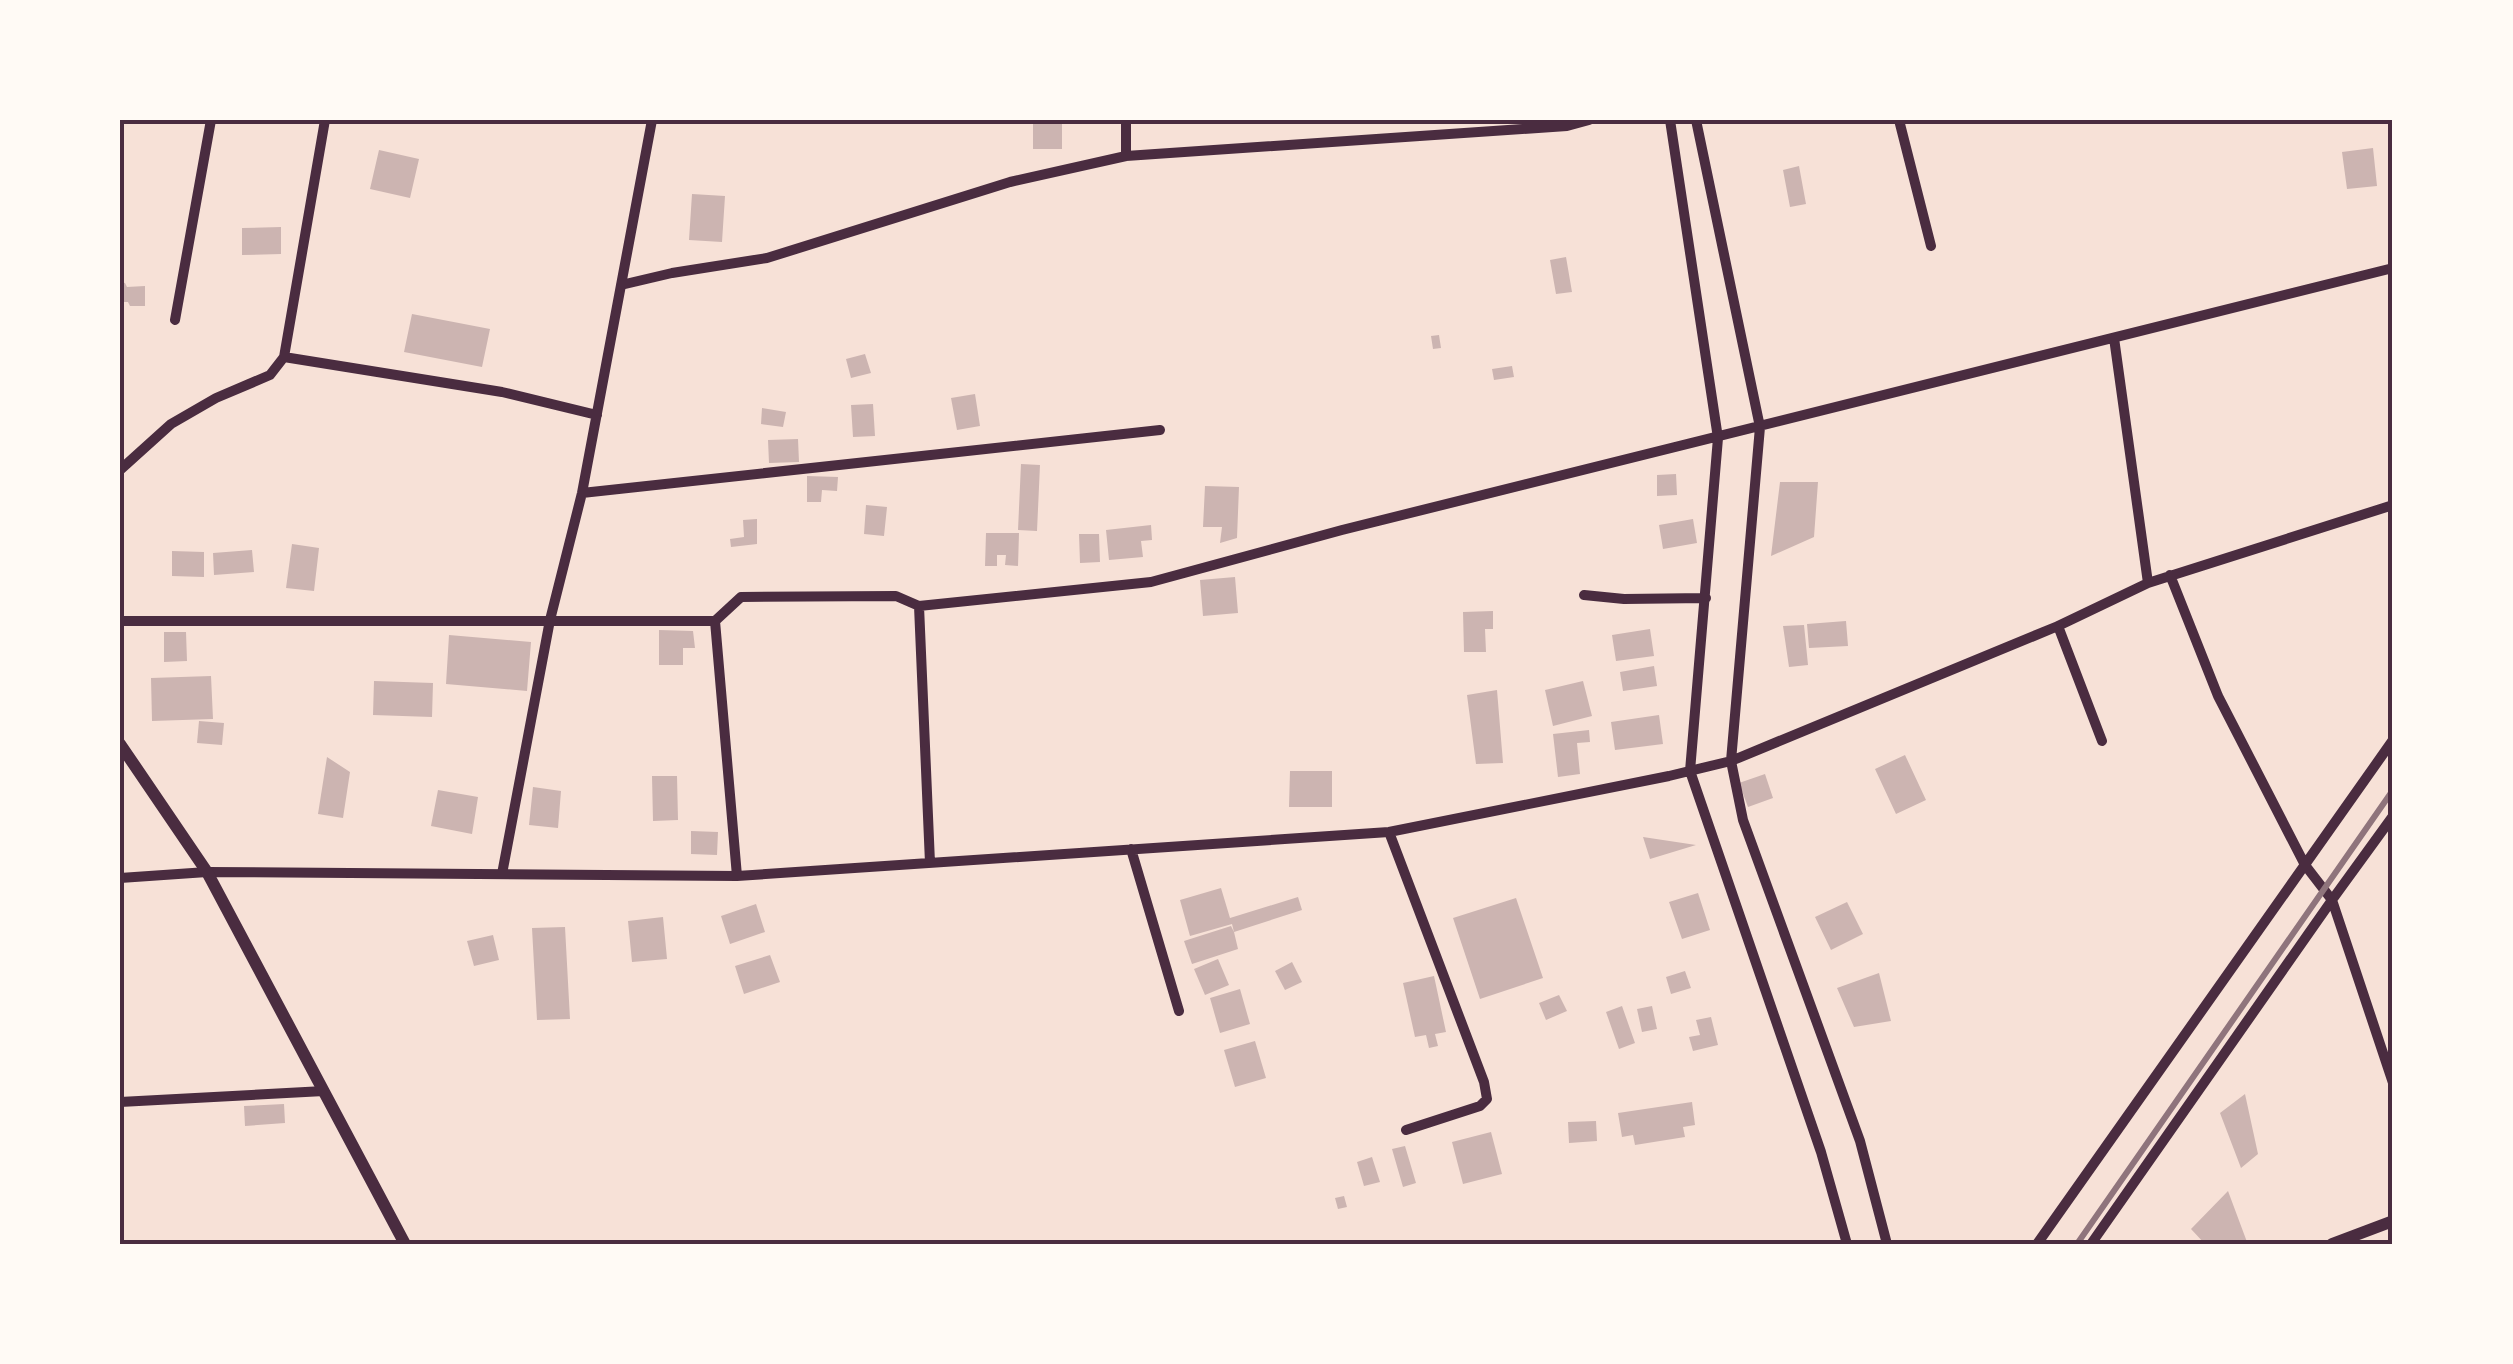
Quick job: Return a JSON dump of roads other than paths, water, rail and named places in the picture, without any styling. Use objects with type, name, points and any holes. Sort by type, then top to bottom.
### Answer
[{"type":"street","points":[[175,320],[211,120]]},
{"type":"street","points":[[120,470],[171,424],[216,398],[270,375],[284,358],[325,120]]},
{"type":"street","points":[[502,874],[550,620],[582,493],[652,120]]},
{"type":"street","points":[[1126,120],[1126,156]]},
{"type":"street","points":[[621,285],[767,258],[1010,182],[1126,156],[1567,126],[1589,120]]},
{"type":"street","points":[[1670,120],[1718,438],[1690,771],[1821,1152],[1847,1244]]},
{"type":"street","points":[[1696,120],[1760,427],[1731,761],[1742,820],[1860,1141],[1887,1244]]},
{"type":"street","points":[[1900,120],[1932,246]]},
{"type":"street","points":[[120,621],[715,621],[741,597],[896,596],[919,606],[1151,582],[1342,530],[2393,268]]},
{"type":"street","points":[[2114,338],[2148,583]]},
{"type":"street","points":[[284,358],[502,392],[597,414]]},
{"type":"street","points":[[582,493],[1160,430]]},
{"type":"street","points":[[120,878],[207,872],[736,876],[1389,832],[1731,761],[2058,626],[2148,583],[2393,504]]},
{"type":"street","points":[[2170,575],[2218,696],[2305,865],[2332,900],[2393,1084]]},
{"type":"street","points":[[1584,595],[1706,598]]},
{"type":"street","points":[[919,606],[930,863]]},
{"type":"street","points":[[715,621],[736,876]]},
{"type":"street","points":[[2058,626],[2102,741]]},
{"type":"street","points":[[2036,1244],[2393,740]]},
{"type":"street","points":[[120,744],[207,872],[404,1244]]},
{"type":"street","points":[[2091,1244],[2393,816]]},
{"type":"street","points":[[1389,832],[1484,1082],[1487,1099],[1480,1106],[1406,1130]]},
{"type":"street","points":[[1131,849],[1179,1011]]},
{"type":"street","points":[[120,1102],[324,1092]]},
{"type":"street","points":[[2332,1244],[2393,1221]]},
{"type":"railway","points":[[2077,1244],[2393,790]]}]
